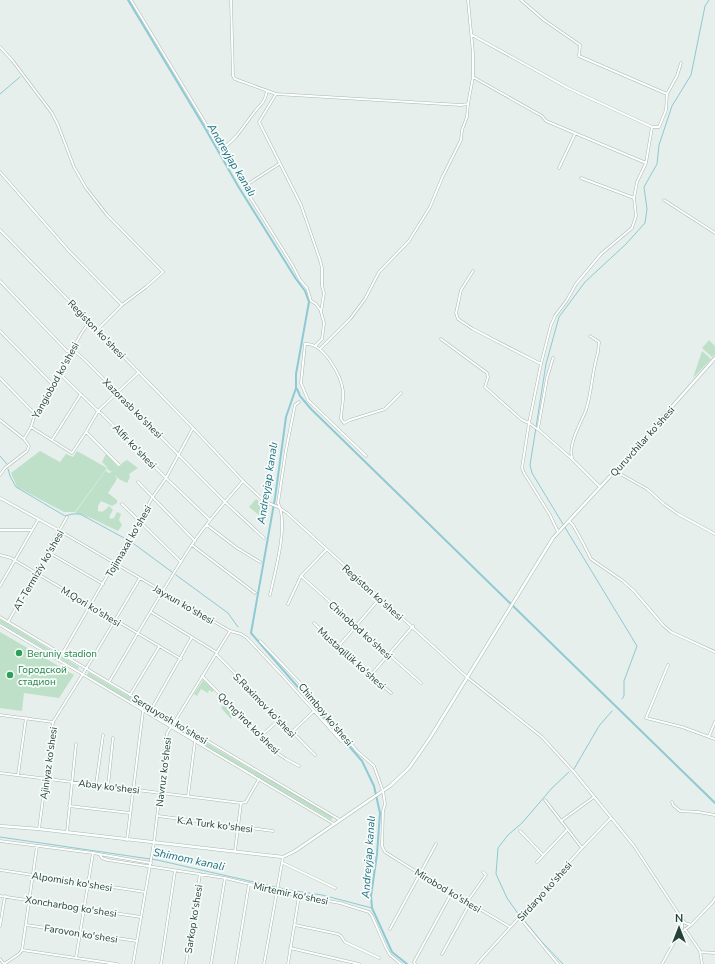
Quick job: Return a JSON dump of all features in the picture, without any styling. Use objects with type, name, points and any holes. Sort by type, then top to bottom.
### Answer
[{"type":"main road","name":"Quruvchilar ko'shesi","points":[[283,857],[295,851],[383,791],[409,768],[468,678],[539,560],[558,532],[615,471],[715,358]]},
{"type":"main road","points":[[0,826],[67,832],[283,857]]},
{"type":"street","points":[[132,0],[221,149],[229,144],[247,124],[262,104],[267,91]]},
{"type":"street","points":[[231,0],[234,76],[236,79],[276,94],[461,105],[468,104]]},
{"type":"street","points":[[320,349],[334,337],[350,319],[365,298],[379,272],[409,241],[430,207],[442,178],[461,140],[462,130],[467,117],[473,77],[468,0]]},
{"type":"street","points":[[521,0],[554,27],[580,45],[579,56],[667,94]]},
{"type":"street","points":[[471,35],[568,88],[652,127],[659,127],[666,110],[667,94],[677,76],[681,63]]},
{"type":"street","points":[[0,47],[12,60],[52,113],[74,166],[86,188],[107,215],[163,272],[122,305],[97,330]]},
{"type":"street","points":[[473,77],[542,116],[546,121],[646,163]]},
{"type":"street","points":[[276,94],[258,122],[301,205],[320,260],[324,293],[321,312]]},
{"type":"street","points":[[558,532],[550,515],[522,468],[529,423],[541,364],[551,325],[576,284],[601,254],[632,228],[636,216],[634,198],[637,182],[646,163],[652,127]]},
{"type":"street","points":[[559,168],[575,134]]},
{"type":"street","points":[[279,164],[248,184],[245,189],[306,288],[311,301],[316,304],[321,312],[324,323],[322,339],[315,346]]},
{"type":"street","points":[[0,172],[69,251],[122,305]]},
{"type":"street","points":[[581,178],[634,198]]},
{"type":"street","points":[[664,200],[715,233]]},
{"type":"street","name":"Registon ko'shesi","points":[[0,230],[243,481],[267,503],[278,507],[287,513],[326,550],[413,626],[468,678],[542,737],[634,846],[682,919]]},
{"type":"street","points":[[473,271],[461,290],[456,313],[458,319],[473,329],[541,364]]},
{"type":"street","name":"Xazorasb ko'shesi","points":[[0,281],[67,351],[77,353],[86,360],[225,502],[264,538]]},
{"type":"street","name":"Yangiobod ko'shesi","points":[[24,439],[31,427],[35,414],[70,352],[90,322]]},
{"type":"street","points":[[0,331],[52,384]]},
{"type":"street","points":[[572,459],[571,449],[577,429],[586,410],[598,352],[599,342],[590,336]]},
{"type":"street","points":[[441,339],[487,373],[488,377],[485,387],[522,420],[538,429],[572,459],[600,487]]},
{"type":"street","points":[[366,456],[308,400],[303,391],[301,377],[305,344],[311,343],[320,349],[332,363],[343,392],[341,420],[344,423],[385,409],[401,393]]},
{"type":"street","points":[[538,429],[547,378],[553,358]]},
{"type":"street","points":[[31,427],[72,453],[98,411],[139,372]]},
{"type":"street","name":"Alfir ko'shesi","points":[[59,373],[210,520]]},
{"type":"street","points":[[0,378],[35,414]]},
{"type":"street","points":[[52,440],[81,394]]},
{"type":"street","points":[[270,595],[282,535],[281,509],[278,503],[295,405],[299,402]]},
{"type":"street","points":[[0,420],[24,439],[29,446],[26,451],[5,468],[0,475]]},
{"type":"street","name":"Tojimaxal ko'shesi","points":[[62,654],[116,564],[152,498],[166,478],[193,428]]},
{"type":"street","points":[[86,432],[119,465]]},
{"type":"street","points":[[615,471],[648,489],[664,504],[678,514],[715,534]]},
{"type":"street","points":[[110,682],[163,591],[192,545],[210,520],[243,481]]},
{"type":"street","points":[[138,482],[195,541]]},
{"type":"street","name":"Jayxun ko'shesi","points":[[0,498],[60,531],[230,631],[241,634],[247,638],[341,741]]},
{"type":"street","points":[[122,504],[181,562]]},
{"type":"street","name":"AT-Termiziy ko'shesi","points":[[8,622],[67,517]]},
{"type":"street","points":[[0,586],[38,520]]},
{"type":"street","points":[[568,522],[577,531],[591,559],[623,581],[634,591],[663,625],[671,632],[715,652]]},
{"type":"street","points":[[207,525],[237,548],[260,562]]},
{"type":"street","points":[[0,530],[32,530]]},
{"type":"street","points":[[192,545],[255,593]]},
{"type":"street","points":[[288,604],[301,576],[326,550]]},
{"type":"street","points":[[48,552],[103,584]]},
{"type":"street","name":"M.Qori ko'shesi","points":[[0,555],[7,556],[15,560],[180,659]]},
{"type":"street","name":"Chinobod ko'shesi","points":[[301,576],[421,683]]},
{"type":"street","name":"Ajiniyaz ko'shesi","points":[[39,829],[53,722],[140,578]]},
{"type":"street","points":[[338,647],[380,598]]},
{"type":"street","name":"S.Raximov ko'shesi","points":[[151,612],[216,653],[315,755]]},
{"type":"street","name":"Serquyosh ko'shesi","points":[[0,617],[340,820]]},
{"type":"street","name":"Mustaqillik ko'shesi","points":[[314,623],[338,647],[391,692]]},
{"type":"street","name":"Serquyosh ko'shesi","points":[[0,625],[335,824]]},
{"type":"street","points":[[371,675],[413,626]]},
{"type":"street","name":"Navruz ko'shesi","points":[[151,862],[161,793],[167,733],[230,631]]},
{"type":"street","points":[[152,708],[192,637]]},
{"type":"street","name":"Chimboy ko'shesi","points":[[260,641],[301,684],[357,751],[374,766],[383,791],[385,804],[383,811],[382,846],[385,852]]},
{"type":"street","points":[[130,695],[159,647]]},
{"type":"street","points":[[668,665],[646,718],[715,739]]},
{"type":"street","name":"Qo'ng'irot ko'shesi","points":[[202,676],[274,751],[299,766]]},
{"type":"street","points":[[127,840],[143,711]]},
{"type":"street","points":[[292,732],[314,711]]},
{"type":"street","points":[[0,715],[53,722]]},
{"type":"street","points":[[18,775],[26,718]]},
{"type":"street","points":[[261,736],[280,719]]},
{"type":"street","points":[[709,736],[715,722]]},
{"type":"street","points":[[96,785],[103,735]]},
{"type":"street","points":[[108,786],[113,738]]},
{"type":"street","points":[[188,796],[195,741]]},
{"type":"street","points":[[67,832],[76,744]]},
{"type":"street","name":"Abay ko'shesi","points":[[0,774],[242,803]]},
{"type":"street","points":[[235,852],[242,803],[246,802],[259,779]]},
{"type":"street","points":[[561,821],[594,797]]},
{"type":"street","points":[[545,800],[582,848]]},
{"type":"street","points":[[672,802],[673,805],[680,811],[715,815]]},
{"type":"street","points":[[69,806],[130,813]]},
{"type":"street","name":"K.A Turk ko'shesi","points":[[158,816],[273,831]]},
{"type":"street","name":"Sirdaryo ko'shesi","points":[[477,964],[611,818]]},
{"type":"street","points":[[537,862],[567,830]]},
{"type":"street","points":[[520,831],[543,855]]},
{"type":"street","points":[[0,841],[151,862],[134,964]]},
{"type":"street","points":[[390,929],[436,844]]},
{"type":"street","points":[[0,959],[4,964],[19,954],[22,950],[37,846]]},
{"type":"street","name":"Mirobod ko'shesi","points":[[385,852],[510,927]]},
{"type":"street","points":[[76,958],[93,853]]},
{"type":"street","name":"Mirtemir ko'shesi","points":[[100,854],[104,859],[150,868],[224,878],[299,896],[340,903],[369,912],[390,955],[401,964]]},
{"type":"street","points":[[264,964],[283,857]]},
{"type":"street","points":[[283,863],[335,888]]},
{"type":"street","name":"Alpomish ko'shesi","points":[[0,870],[145,892]]},
{"type":"street","points":[[161,964],[175,871]]},
{"type":"street","points":[[442,954],[469,902],[486,875],[483,872]]},
{"type":"street","name":"Sarkop ko'shesi","points":[[186,964],[200,874]]},
{"type":"street","points":[[211,964],[224,878]]},
{"type":"street","points":[[236,964],[249,884]]},
{"type":"street","points":[[414,963],[452,892]]},
{"type":"street","name":"Xoncharbog ko'shesi","points":[[0,896],[85,908],[141,918]]},
{"type":"street","points":[[0,926],[5,896]]},
{"type":"street","points":[[288,964],[299,896]]},
{"type":"street","points":[[678,935],[691,925],[715,898]]},
{"type":"street","points":[[520,918],[558,964]]},
{"type":"street","points":[[682,919],[685,923],[691,925]]},
{"type":"street","points":[[662,964],[682,928],[682,919]]},
{"type":"street","name":"Farovon ko'shesi","points":[[26,924],[137,942]]},
{"type":"street","points":[[295,925],[338,934],[345,942],[379,958]]},
{"type":"street","points":[[685,929],[700,952],[702,964]]},
{"type":"street","points":[[290,948],[359,964]]},
{"type":"street","points":[[22,950],[117,964]]},
{"type":"street","points":[[700,952],[715,953]]},
{"type":"green space","points":[[709,340],[715,346],[715,355],[712,357],[702,348]]},
{"type":"green space","points":[[702,351],[711,359],[693,378]]},
{"type":"green space","points":[[40,451],[60,462],[66,454],[73,457],[77,451],[107,468],[75,512],[64,512],[17,487],[11,473]]},
{"type":"green space","points":[[106,454],[118,467],[127,460],[138,468],[129,474],[130,477],[127,483],[115,475],[117,479],[108,493],[117,500],[117,503],[112,506],[101,501],[98,506],[98,511],[100,512],[109,506],[113,510],[109,517],[111,519],[114,518],[117,512],[121,514],[119,520],[122,525],[118,531],[91,518],[75,513],[106,470],[108,473],[112,472],[108,470],[102,462]]},
{"type":"green space","points":[[256,499],[266,507],[265,520],[249,507]]},
{"type":"green space","points":[[0,619],[79,667],[78,669],[0,623]]},
{"type":"green space","name":"Beruniy stadion","points":[[0,632],[74,675],[59,698],[24,693],[22,711],[0,708]]},
{"type":"green space","points":[[88,672],[169,720],[167,723],[87,675]]},
{"type":"green space","points":[[203,680],[214,690],[212,692],[209,690],[208,693],[201,689],[197,696],[194,694]]},
{"type":"green space","points":[[221,697],[235,712],[231,719],[221,708],[224,704],[219,699]]},
{"type":"green space","points":[[176,725],[333,817],[331,820],[175,728]]},
{"type":"waterway","name":"Andreyjap kanalı","points":[[128,0],[238,186],[305,291],[309,302],[296,374],[296,388],[286,417],[275,498],[251,633],[362,761],[374,786],[380,813],[377,854],[371,896],[372,908],[392,952],[407,964]]},
{"type":"waterway","points":[[622,699],[624,696],[624,681],[637,646],[532,473],[530,465],[546,364],[559,317],[585,282],[626,244],[645,223],[647,209],[644,187],[657,164],[659,145],[672,106],[691,75],[705,6],[709,0]]},
{"type":"waterway","points":[[0,94],[20,77]]},
{"type":"waterway","points":[[297,389],[300,396],[311,409],[715,803]]},
{"type":"waterway","points":[[0,456],[7,464]]},
{"type":"waterway","points":[[8,469],[16,487],[65,516],[80,514],[126,539]]},
{"type":"waterway","points":[[130,541],[172,572]]},
{"type":"waterway","points":[[176,575],[228,613],[238,627]]},
{"type":"waterway","points":[[574,769],[599,726],[612,711]]},
{"type":"waterway","points":[[519,915],[507,898],[496,874],[498,848],[508,835],[522,823],[552,788],[569,772]]},
{"type":"waterway","name":"Shimom kanali","points":[[0,837],[157,860],[289,890],[322,895],[372,908]]},
{"type":"waterway","points":[[523,919],[563,964]]},
{"type":"place","name":"Beruniy stadion","points":[[19,653]]},
{"type":"place","name":"Городской стадион","points":[[10,675]]}]
